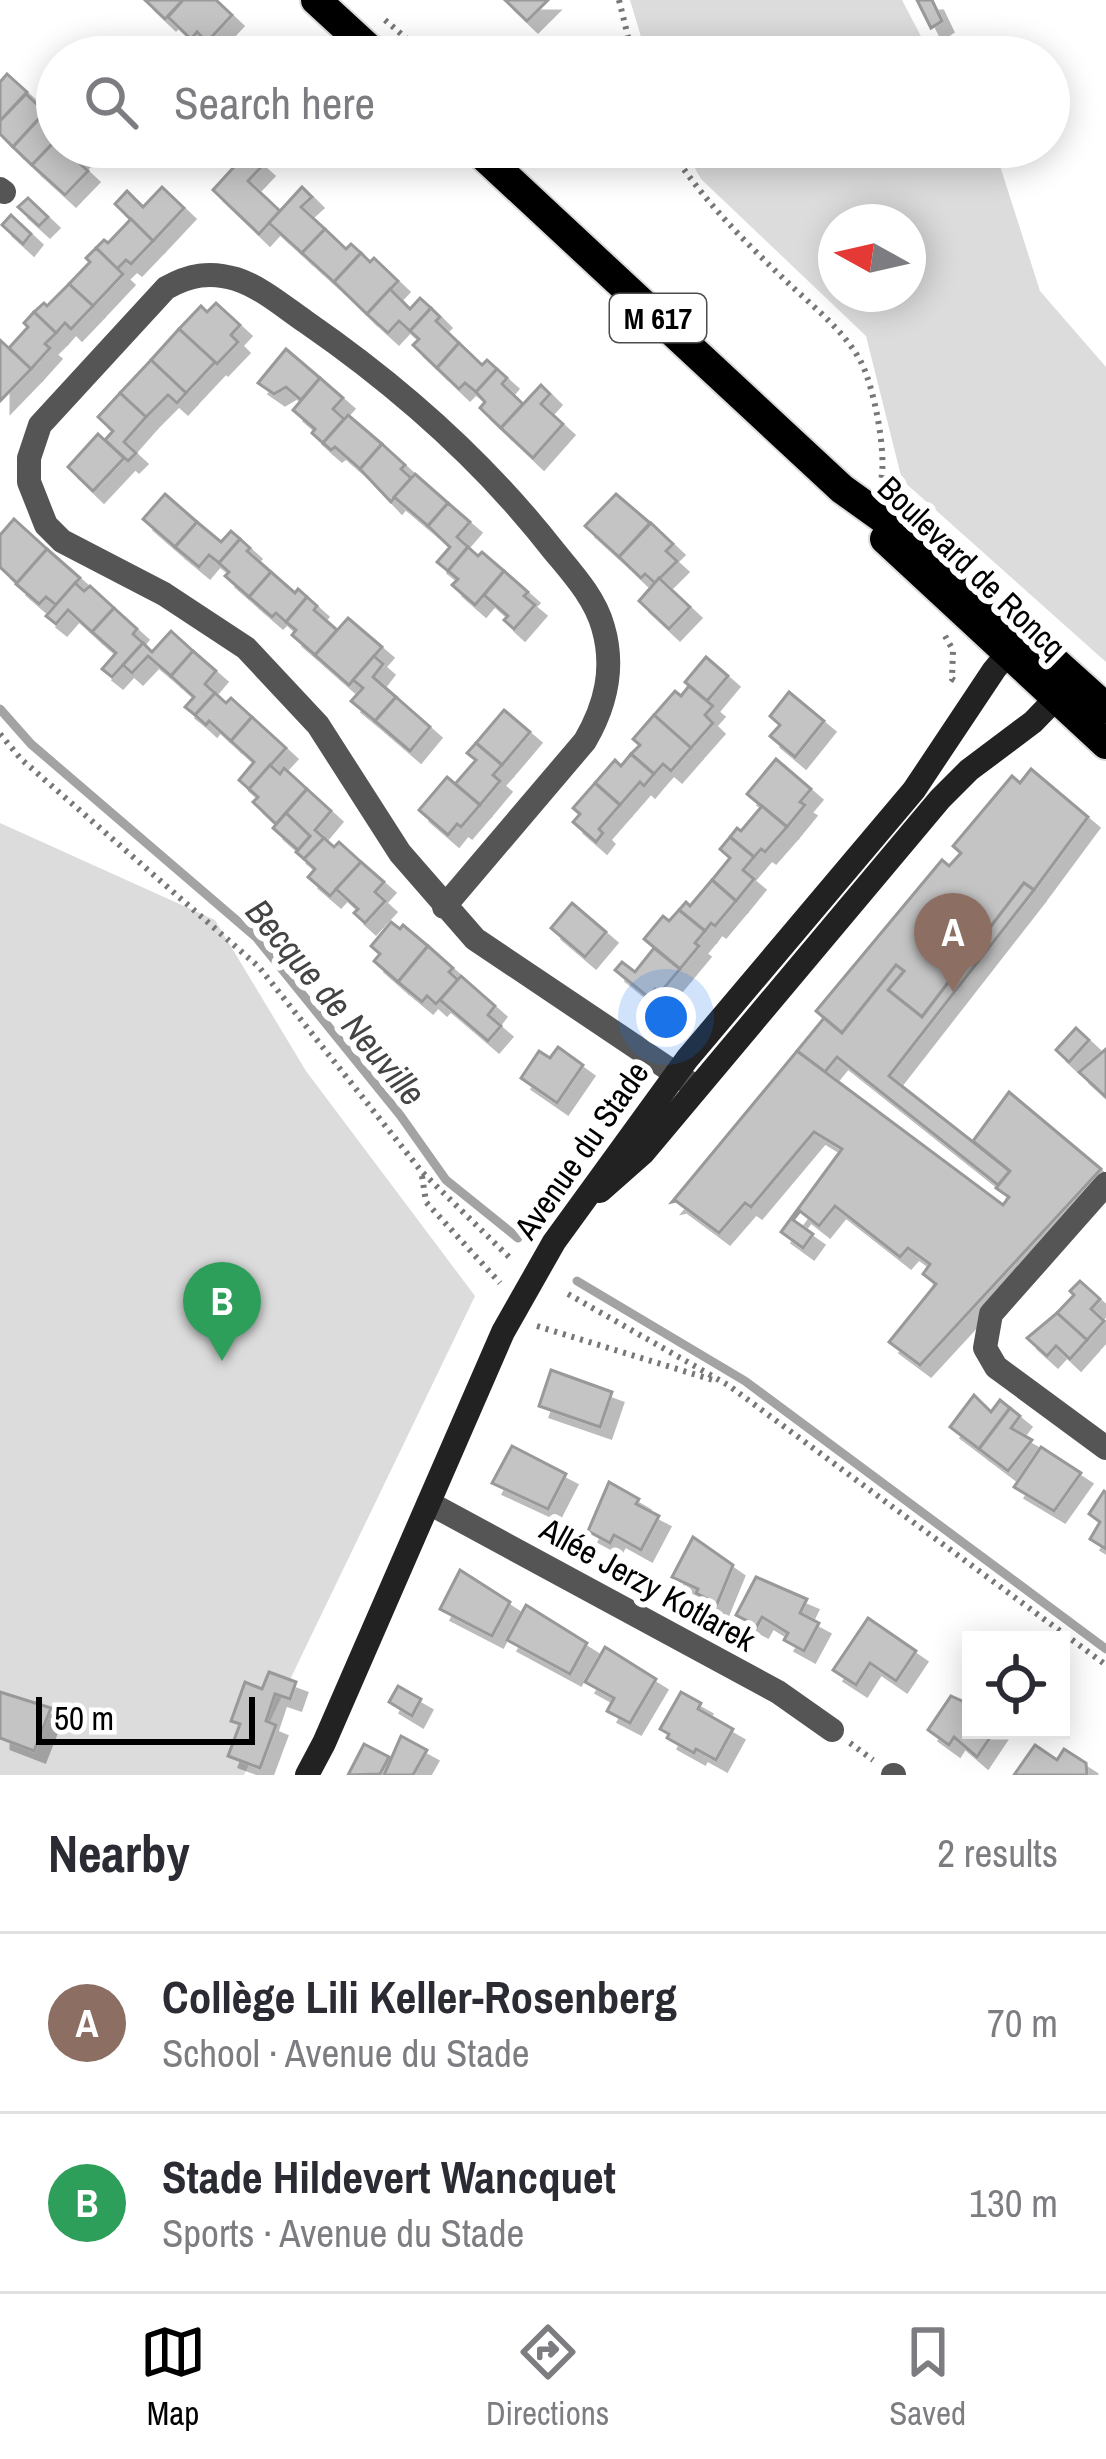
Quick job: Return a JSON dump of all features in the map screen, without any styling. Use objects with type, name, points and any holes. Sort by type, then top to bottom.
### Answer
[{"type":"main road","points":[[316,0],[355,36]]},
{"type":"main road","name":"Boulevard de Roncq","points":[[497,168],[842,489],[944,562],[1016,644],[1065,689],[1106,744]]},
{"type":"main road","name":"Avenue du Stade","points":[[307,1775],[516,1307],[575,1212],[675,1074],[903,804],[1016,644]]},
{"type":"main road","points":[[575,1212],[643,1153],[954,784],[1065,689]]},
{"type":"main road","name":"Boulevard de Roncq","points":[[1065,689],[1106,709]]},
{"type":"street","points":[[444,907],[596,722],[610,672],[596,607],[527,516],[477,461],[379,374],[253,286],[214,275],[195,274],[179,280],[166,288],[40,425],[29,458],[34,503],[46,525],[62,541],[192,610],[246,648],[318,725],[400,853],[444,907],[475,939],[698,1088]]},
{"type":"street","points":[[1106,1184],[998,1303],[984,1337],[988,1357],[996,1367],[1106,1448]]},
{"type":"street","name":"Allée Jerzy Kotlarek","points":[[429,1503],[778,1692],[832,1730]]},
{"type":"path","points":[[619,0],[628,36]]},
{"type":"path","points":[[377,13],[404,36]]},
{"type":"path","points":[[682,168],[728,226],[832,325],[862,364],[886,458],[880,483]]},
{"type":"path","points":[[0,734],[21,759],[259,967],[422,1172],[509,1257]]},
{"type":"path","points":[[422,1172],[426,1202],[516,1307],[728,1385]]},
{"type":"path","points":[[568,1294],[728,1385],[1106,1665]]},
{"type":"path","points":[[832,1730],[893,1775]]},
{"type":"shaded area","points":[[630,0],[902,0],[921,36],[641,36]]},
{"type":"shaded area","points":[[695,168],[1001,168],[1040,291],[1106,367],[1106,662],[902,480],[866,336],[841,312],[926,312],[926,204],[818,204],[818,290]]},
{"type":"shaded area","points":[[0,823],[215,920],[306,1071],[475,1296],[244,1775],[0,1775]]},
{"type":"building","points":[[145,0],[183,0],[165,19]]},
{"type":"building","points":[[183,0],[216,0],[232,15],[213,36],[197,32],[188,36],[168,17]]},
{"type":"building","points":[[505,0],[548,0],[527,21]]},
{"type":"building","points":[[917,0],[932,0],[942,21],[931,28]]},
{"type":"building","points":[[7,74],[27,92],[0,121],[0,82]]},
{"type":"building","points":[[26,94],[36,103],[36,122],[13,147],[0,134],[0,121]]},
{"type":"building","points":[[36,122],[36,161],[32,165],[13,147]]},
{"type":"building","points":[[36,161],[36,168],[88,171],[65,195],[32,165]]},
{"type":"building","points":[[233,168],[260,168],[248,181],[280,211],[259,234],[213,190]]},
{"type":"building","points":[[162,187],[184,208],[153,241],[115,204],[127,191],[143,207]]},
{"type":"building","points":[[302,187],[312,197],[301,207],[325,229],[302,253],[269,223]]},
{"type":"building","points":[[28,198],[48,217],[39,226],[18,207]]},
{"type":"building","points":[[11,215],[31,234],[23,244],[2,225]]},
{"type":"building","points":[[131,219],[153,241],[131,264],[126,260],[117,269],[96,248],[104,240],[108,243]]},
{"type":"building","points":[[325,229],[346,249],[351,244],[361,253],[334,282],[302,253]]},
{"type":"building","points":[[96,248],[123,274],[93,306],[69,284],[90,262],[86,258]]},
{"type":"building","points":[[361,253],[370,262],[374,258],[398,281],[367,314],[334,282]]},
{"type":"building","points":[[69,284],[93,306],[71,329],[65,323],[56,333],[34,312]]},
{"type":"building","points":[[390,289],[410,309],[420,298],[431,308],[410,331],[399,321],[388,333],[367,314]]},
{"type":"building","points":[[216,303],[240,325],[231,335],[238,342],[217,364],[179,329],[201,306],[207,312]]},
{"type":"building","points":[[431,308],[440,317],[436,321],[459,343],[437,368],[413,345],[419,339],[410,331]]},
{"type":"building","points":[[34,312],[56,333],[45,344],[50,348],[31,369],[9,348],[28,327],[24,323]]},
{"type":"building","points":[[179,329],[215,362],[186,393],[151,360]]},
{"type":"building","points":[[0,340],[31,369],[0,401]]},
{"type":"building","points":[[459,343],[482,365],[487,360],[497,369],[476,392],[465,383],[459,389],[437,368]]},
{"type":"building","points":[[286,349],[320,378],[301,400],[286,387],[274,394],[258,383]]},
{"type":"building","points":[[151,360],[186,393],[177,403],[168,395],[146,417],[120,393]]},
{"type":"building","points":[[497,369],[507,378],[502,384],[523,404],[501,428],[480,408],[485,402],[476,392]]},
{"type":"building","points":[[320,378],[343,398],[333,409],[344,419],[323,443],[293,410]]},
{"type":"building","points":[[541,385],[550,394],[541,404],[563,424],[533,458],[501,428]]},
{"type":"building","points":[[120,393],[146,417],[124,442],[136,453],[128,461],[105,440],[113,431],[98,417]]},
{"type":"building","points":[[348,415],[382,444],[360,469],[335,447],[331,450],[323,443]]},
{"type":"building","points":[[98,434],[124,458],[93,491],[68,467]]},
{"type":"building","points":[[382,444],[405,465],[401,469],[411,478],[391,502],[360,469]]},
{"type":"building","points":[[415,474],[448,503],[428,526],[394,497]]},
{"type":"building","points":[[165,494],[197,522],[175,547],[143,519]]},
{"type":"building","points":[[616,494],[650,523],[619,557],[585,526]]},
{"type":"building","points":[[448,503],[470,522],[457,537],[468,547],[448,571],[437,562],[450,547],[428,526]]},
{"type":"building","points":[[14,519],[47,549],[17,583],[0,567],[0,535]]},
{"type":"building","points":[[197,522],[221,542],[231,531],[240,539],[219,563],[209,555],[199,567],[175,547]]},
{"type":"building","points":[[651,523],[673,544],[666,551],[677,561],[655,583],[645,574],[641,578],[619,557]]},
{"type":"building","points":[[240,539],[271,572],[249,597],[225,576],[229,572],[219,563]]},
{"type":"building","points":[[468,547],[478,556],[482,552],[504,571],[475,605],[452,585],[458,579],[448,571]]},
{"type":"building","points":[[47,549],[80,578],[56,605],[46,597],[39,604],[16,584]]},
{"type":"building","points":[[504,571],[535,605],[514,629],[504,620],[508,616],[484,595]]},
{"type":"building","points":[[271,572],[307,597],[286,622],[276,613],[272,617],[249,597]]},
{"type":"building","points":[[659,578],[690,607],[669,629],[639,601]]},
{"type":"building","points":[[75,583],[84,591],[90,586],[114,608],[92,632],[68,610],[56,624],[46,616]]},
{"type":"building","points":[[307,597],[337,630],[315,655],[292,635],[296,630],[286,622]]},
{"type":"building","points":[[114,608],[137,629],[133,634],[143,643],[112,677],[102,669],[116,653],[92,632]]},
{"type":"building","points":[[348,618],[382,647],[349,685],[315,655]]},
{"type":"building","points":[[171,631],[193,651],[171,676],[148,656],[132,673],[123,665],[143,643],[152,652]]},
{"type":"building","points":[[193,651],[216,671],[205,684],[215,693],[195,715],[185,707],[194,697],[171,676]]},
{"type":"building","points":[[374,656],[383,664],[373,677],[396,697],[375,721],[351,701],[363,688],[353,680]]},
{"type":"building","points":[[706,657],[728,676],[707,701],[685,682]]},
{"type":"building","points":[[689,686],[713,706],[705,715],[713,723],[691,748],[654,715],[675,691],[681,696]]},
{"type":"building","points":[[789,692],[824,721],[795,757],[770,736],[780,725],[770,716]]},
{"type":"building","points":[[215,693],[226,703],[231,698],[252,717],[231,741],[195,715]]},
{"type":"building","points":[[396,697],[430,727],[410,751],[375,721]]},
{"type":"building","points":[[504,710],[530,732],[502,765],[476,743]]},
{"type":"building","points":[[654,715],[691,748],[671,771],[663,764],[654,774],[631,754],[640,745],[633,739]]},
{"type":"building","points":[[252,717],[286,748],[249,789],[239,780],[254,762],[231,741]]},
{"type":"building","points":[[476,743],[502,765],[493,775],[500,781],[480,805],[455,784],[476,760],[467,753]]},
{"type":"building","points":[[631,754],[654,774],[620,805],[595,783],[615,760],[621,766]]},
{"type":"building","points":[[776,759],[811,789],[787,827],[747,794]]},
{"type":"building","points":[[270,765],[280,774],[284,768],[307,789],[276,824],[253,802],[258,797],[249,789]]},
{"type":"building","points":[[1031,769],[1088,817],[1034,890],[1024,883],[922,1017],[888,990],[904,971],[896,965],[842,1033],[816,1011],[942,860],[949,866],[961,853],[953,846],[1012,776],[1020,783]]},
{"type":"building","points":[[447,777],[480,805],[448,835],[419,810]]},
{"type":"building","points":[[595,783],[620,805],[599,829],[603,833],[596,842],[573,822],[580,814],[573,808]]},
{"type":"building","points":[[307,789],[331,811],[315,830],[324,838],[304,859],[296,852],[310,836],[286,813]]},
{"type":"building","points":[[762,806],[787,827],[765,852],[761,849],[754,857],[730,837]]},
{"type":"building","points":[[286,813],[310,836],[298,850],[273,828]]},
{"type":"building","points":[[730,837],[754,857],[743,870],[754,879],[736,901],[712,880],[730,858],[720,849]]},
{"type":"building","points":[[324,838],[334,847],[339,842],[361,862],[330,896],[308,877],[315,869],[304,859]]},
{"type":"building","points":[[361,862],[384,882],[375,892],[385,901],[365,923],[354,913],[358,909],[336,889]]},
{"type":"building","points":[[712,880],[736,901],[705,931],[679,910],[686,902],[690,906]]},
{"type":"building","points":[[1024,883],[1034,890],[889,1076],[1010,1171],[998,1185],[837,1057],[825,1072],[797,1051],[824,1018],[842,1033],[896,965],[904,971],[888,990],[922,1017]]},
{"type":"building","points":[[572,903],[606,932],[585,957],[551,928]]},
{"type":"building","points":[[679,910],[705,931],[680,969],[644,939],[663,916],[669,921]]},
{"type":"building","points":[[391,922],[400,929],[403,925],[428,946],[398,982],[374,961],[380,954],[371,946]]},
{"type":"building","points":[[428,946],[453,968],[449,972],[458,980],[436,1004],[427,996],[422,1002],[398,982]]},
{"type":"building","points":[[654,948],[680,969],[660,993],[655,989],[648,997],[615,970],[622,962],[635,972]]},
{"type":"building","points":[[461,976],[495,1006],[488,1015],[501,1026],[488,1041],[440,1000]]},
{"type":"building","points":[[1076,1028],[1089,1040],[1069,1062],[1056,1050]]},
{"type":"building","points":[[558,1047],[583,1065],[557,1103],[521,1078],[539,1051],[550,1058]]},
{"type":"building","points":[[1106,1049],[1106,1097],[1079,1072]]},
{"type":"building","points":[[797,1051],[1003,1205],[1009,1197],[996,1188],[1010,1171],[973,1141],[1009,1092],[1101,1169],[920,1365],[889,1342],[936,1284],[923,1274],[930,1264],[908,1248],[900,1257],[835,1206],[819,1226],[800,1211],[793,1220],[813,1234],[803,1248],[781,1232],[842,1149],[814,1132],[751,1207],[745,1203],[719,1233],[672,1202]]},
{"type":"building","points":[[1080,1281],[1100,1299],[1091,1309],[1104,1321],[1087,1340],[1057,1313]]},
{"type":"building","points":[[1057,1313],[1087,1340],[1070,1359],[1056,1346],[1047,1356],[1027,1338]]},
{"type":"building","points":[[551,1370],[612,1392],[600,1427],[539,1406]]},
{"type":"building","points":[[974,1395],[991,1412],[1000,1400],[1010,1408],[979,1449],[950,1427]]},
{"type":"building","points":[[1010,1408],[1020,1416],[1011,1428],[1032,1440],[1008,1471],[979,1449]]},
{"type":"building","points":[[512,1446],[566,1474],[548,1509],[492,1483]]},
{"type":"building","points":[[1041,1447],[1081,1473],[1054,1511],[1014,1487]]},
{"type":"building","points":[[609,1482],[659,1516],[641,1550],[614,1535],[610,1543],[588,1531]]},
{"type":"building","points":[[1104,1491],[1106,1549],[1090,1539],[1100,1522],[1089,1514]]},
{"type":"building","points":[[693,1537],[733,1565],[717,1604],[672,1577]]},
{"type":"building","points":[[460,1570],[510,1602],[492,1636],[440,1609]]},
{"type":"building","points":[[756,1577],[807,1599],[800,1613],[819,1623],[804,1651],[784,1640],[788,1633],[762,1617],[757,1626],[736,1615]]},
{"type":"building","points":[[526,1605],[587,1643],[570,1674],[507,1640]]},
{"type":"building","points":[[868,1618],[916,1651],[896,1681],[870,1663],[856,1685],[833,1670]]},
{"type":"building","points":[[605,1647],[656,1679],[630,1723],[607,1711],[614,1698],[585,1682]]},
{"type":"building","points":[[269,1672],[296,1682],[290,1699],[275,1694],[266,1721],[276,1725],[260,1768],[228,1756],[240,1724],[231,1721],[245,1682],[262,1689]]},
{"type":"building","points":[[398,1686],[421,1699],[412,1716],[389,1702]]},
{"type":"building","points":[[0,1692],[51,1708],[34,1751],[0,1738]]},
{"type":"building","points":[[681,1692],[701,1703],[698,1709],[733,1729],[716,1760],[696,1749],[694,1753],[660,1729]]},
{"type":"building","points":[[951,1696],[962,1701],[962,1739],[989,1739],[977,1757],[954,1737],[949,1745],[928,1730]]},
{"type":"building","points":[[401,1736],[427,1750],[413,1775],[384,1775]]},
{"type":"building","points":[[364,1744],[389,1757],[380,1774],[348,1775]]},
{"type":"building","points":[[1035,1745],[1057,1760],[1064,1749],[1086,1763],[1087,1775],[1014,1775]]},
{"type":"waterway","name":"Becque de Neuville","points":[[0,709],[31,744],[256,937],[400,1115],[446,1180],[518,1238]]},
{"type":"waterway","name":"Becque de Neuville","points":[[577,1281],[745,1381],[1106,1649]]},
{"type":"place","name":"Collège Lili Keller-Rosenberg","points":[[953,992]]},
{"type":"place","name":"Stade Hildevert Wancquet","points":[[222,1361]]}]
